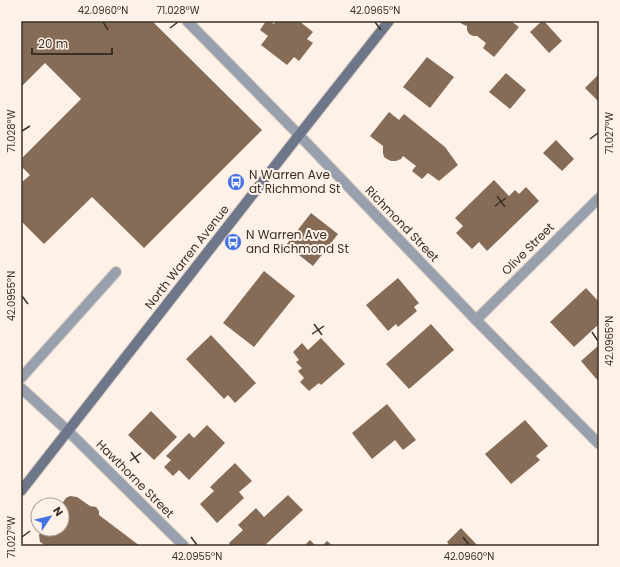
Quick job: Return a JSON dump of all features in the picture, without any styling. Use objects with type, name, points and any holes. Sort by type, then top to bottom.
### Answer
[{"type":"street","name":"Richmond Street","points":[[187,21],[299,135],[476,320],[599,444]]},
{"type":"street","name":"North Warren Avenue","points":[[21,491],[389,21]]},
{"type":"street","name":"Olive Street","points":[[476,320],[599,198]]},
{"type":"street","points":[[21,378],[116,272]]},
{"type":"street","name":"Hawthorne Street","points":[[21,388],[68,431],[184,546]]},
{"type":"building","points":[[21,21],[152,21],[262,130],[144,248],[92,197],[44,244],[21,221],[21,183],[30,175],[21,166],[21,159],[81,99],[45,63],[21,87]]},
{"type":"building","points":[[266,21],[274,24],[276,21],[299,21],[313,32],[307,39],[313,43],[299,61],[294,57],[287,65],[261,45],[268,36],[260,30]]},
{"type":"building","points":[[459,21],[511,21],[519,27],[494,57],[483,48],[486,43],[477,36],[469,34],[467,26]]},
{"type":"building","points":[[542,21],[544,21],[562,41],[549,53],[530,32]]},
{"type":"building","points":[[427,57],[454,77],[430,108],[403,87]]},
{"type":"building","points":[[506,73],[526,90],[510,109],[489,92]]},
{"type":"building","points":[[599,74],[599,102],[585,88]]},
{"type":"building","points":[[389,112],[399,120],[404,114],[445,147],[458,165],[439,181],[428,173],[422,179],[412,171],[416,166],[403,156],[401,159],[396,161],[391,161],[384,157],[383,146],[370,136]]},
{"type":"building","points":[[556,140],[574,159],[562,171],[543,153]]},
{"type":"building","points":[[494,180],[509,196],[515,190],[519,194],[526,187],[539,201],[487,251],[479,242],[472,249],[456,233],[463,226],[455,218]]},
{"type":"building","points":[[311,213],[338,234],[313,266],[286,245]]},
{"type":"building","points":[[264,271],[295,296],[254,347],[223,323]]},
{"type":"building","points":[[398,278],[419,303],[414,307],[417,311],[398,327],[396,324],[388,331],[366,305]]},
{"type":"building","points":[[586,288],[599,302],[599,324],[574,347],[550,322]]},
{"type":"building","points":[[431,324],[454,350],[409,389],[386,364]]},
{"type":"building","points":[[211,335],[256,383],[235,403],[228,395],[224,399],[186,359]]},
{"type":"building","points":[[321,338],[345,364],[321,385],[319,383],[309,391],[300,382],[304,378],[298,371],[302,368],[296,362],[299,360],[293,352],[302,343],[308,350]]},
{"type":"building","points":[[599,345],[599,382],[581,361]]},
{"type":"building","points":[[387,404],[416,440],[403,450],[395,440],[372,459],[352,433]]},
{"type":"building","points":[[151,411],[177,437],[154,460],[128,435]]},
{"type":"building","points":[[525,420],[548,446],[536,456],[540,460],[511,484],[485,454]]},
{"type":"building","points":[[207,425],[225,443],[189,480],[179,470],[173,476],[164,467],[171,460],[166,456],[189,433],[194,438]]},
{"type":"building","points":[[235,463],[252,481],[239,492],[244,498],[217,523],[200,504],[214,491],[210,487]]},
{"type":"building","points":[[288,495],[303,510],[264,546],[231,546],[229,543],[243,530],[238,525],[256,508],[264,517]]},
{"type":"building","points":[[70,496],[77,497],[90,506],[96,507],[99,511],[99,515],[140,546],[46,546],[40,542],[39,537],[70,537],[70,497],[68,497]]},
{"type":"building","points":[[461,528],[478,546],[450,546],[447,542]]},
{"type":"building","points":[[310,540],[316,546],[304,546]]},
{"type":"building","points":[[327,541],[333,546],[322,546]]},
{"type":"place","name":"N Warren Ave at Richmond St","points":[[236,182]]},
{"type":"place","name":"N Warren Ave and Richmond St","points":[[233,242]]}]
